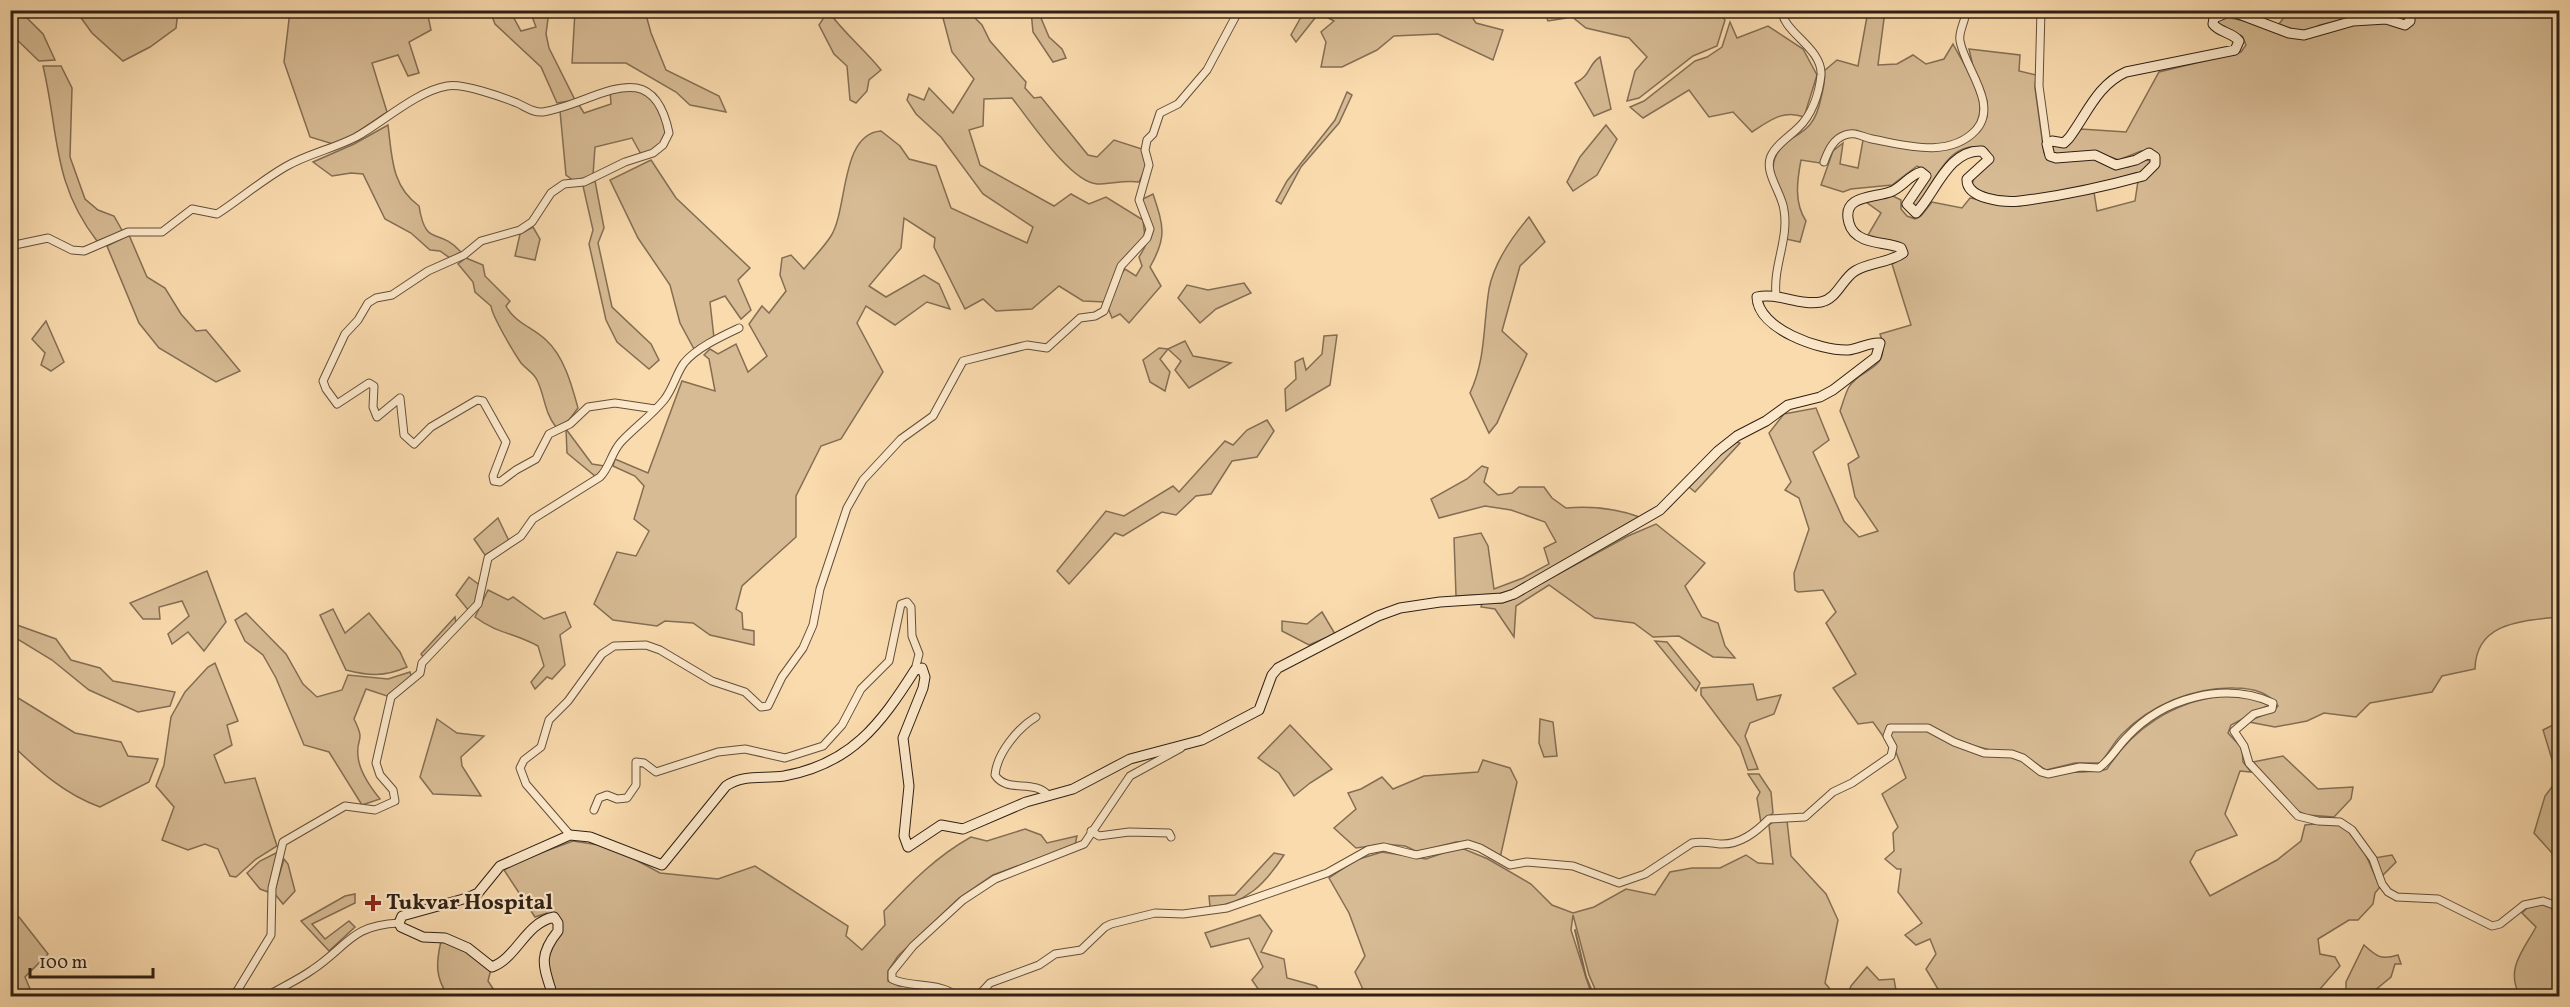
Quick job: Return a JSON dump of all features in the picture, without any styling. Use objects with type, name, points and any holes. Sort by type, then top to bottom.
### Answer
[{"type":"main road","points":[[553,996],[543,958],[546,947],[558,931],[558,923],[554,917],[546,919],[533,928],[501,964],[492,967],[468,948],[445,938],[423,937],[402,927],[399,922],[402,916],[478,893],[500,866],[570,836],[590,837],[619,846],[662,865],[726,786],[736,779],[800,773],[820,766],[850,750],[882,720],[915,670],[922,668],[925,677],[903,738],[909,786],[905,844],[913,846],[941,825],[963,830],[1026,802],[1073,789],[1130,759],[1202,741],[1258,710],[1272,675],[1290,660],[1377,616],[1400,608],[1440,602],[1502,598],[1581,556],[1660,510],[1718,451],[1737,436],[1766,421],[1788,405],[1812,400],[1833,390],[1876,357],[1880,343],[1850,350],[1830,349],[1800,340],[1759,310],[1757,297],[1776,295],[1789,300],[1819,303],[1828,300],[1842,281],[1855,271],[1903,254],[1901,248],[1863,239],[1854,233],[1849,225],[1847,213],[1852,203],[1862,197],[1890,192],[1905,185],[1915,174],[1921,172],[1926,176],[1906,204],[1916,213],[1955,162],[1976,151],[1982,151],[1989,159],[1967,179],[1967,185],[1971,191],[1980,196],[2018,201],[2143,176],[2155,164],[2155,157],[2149,153],[2136,160],[2116,165],[2095,155],[2056,158],[2050,156],[2047,144],[2052,141],[2064,143],[2070,138],[2097,94],[2117,76],[2235,50],[2239,41],[2235,35],[2217,29],[2213,24],[2214,18],[2219,14],[2231,11],[2289,33],[2304,34],[2353,21],[2386,19],[2405,25],[2410,21],[2407,10]]},
{"type":"street","points":[[570,836],[526,784],[520,768],[524,760],[541,747],[549,720],[568,701],[602,654],[614,646],[646,645],[660,650],[712,681],[745,692],[761,707],[768,706],[782,676],[803,648],[813,625],[820,589],[847,508],[863,480],[901,439],[933,416],[963,361],[1027,345],[1047,348],[1080,318],[1095,316],[1104,310],[1121,266],[1147,238],[1150,229],[1139,200],[1149,165],[1145,150],[1147,141],[1153,134],[1156,119],[1160,113],[1178,104],[1207,70],[1239,10]]},
{"type":"street","points":[[1776,295],[1775,283],[1786,227],[1784,207],[1769,168],[1771,155],[1784,138],[1808,118],[1814,107],[1821,73],[1813,52],[1789,26],[1782,10]]},
{"type":"street","points":[[2041,10],[2039,86],[2047,144]]},
{"type":"street","points":[[1824,162],[1828,150],[1846,135],[1857,133],[1869,138],[1929,148],[1946,147],[1976,130],[1984,117],[1984,103],[1959,40],[1968,12]]},
{"type":"street","points":[[10,246],[48,238],[72,250],[84,251],[128,232],[162,232],[192,209],[218,214],[286,166],[357,136],[390,114],[436,89],[448,86],[488,94],[541,112],[580,102],[608,89],[644,88],[654,94],[666,117],[669,133],[663,145],[653,153],[625,162],[584,182],[564,184],[551,193],[532,222],[520,230],[481,241],[464,255],[428,271],[392,295],[376,298],[368,303],[358,320],[345,334],[323,381],[337,404],[369,383],[374,386],[373,407],[376,417],[400,398],[404,435],[414,444],[431,427],[477,400],[483,400],[506,442],[493,476],[494,481],[500,482],[536,459],[549,434],[570,424],[588,407],[615,403],[656,410]]},
{"type":"street","points":[[236,996],[237,990],[271,935],[272,888],[284,842],[345,806],[375,810],[395,801],[393,790],[380,775],[376,763],[391,697],[420,673],[422,663],[478,604],[488,558],[521,536],[533,519],[600,477],[607,470],[613,453],[621,442],[656,410],[692,355],[739,328]]},
{"type":"street","points":[[594,810],[599,798],[607,795],[617,799],[627,798],[636,785],[636,762],[644,763],[656,772],[718,752],[745,748],[785,758],[822,746],[842,725],[861,689],[889,661],[898,613],[901,604],[907,602],[911,607],[912,636],[919,654],[915,670]]},
{"type":"street","points":[[978,996],[990,983],[1039,965],[1055,954],[1081,950],[1111,924],[1155,913],[1183,914],[1227,908],[1327,873],[1368,850],[1384,847],[1416,855],[1468,844],[1510,865],[1546,862],[1573,866],[1619,883],[1645,874],[1692,843],[1700,841],[1725,844],[1754,834],[1769,819],[1806,817],[1833,792],[1852,783],[1891,756],[1893,747],[1887,736],[1890,728],[1928,728],[1954,742],[1984,753],[2012,754],[2023,758],[2048,774],[2080,767],[2099,768],[2126,738],[2143,724],[2174,705],[2206,693],[2247,694],[2273,703],[2272,709],[2254,714],[2234,731],[2244,746],[2249,764],[2298,816],[2318,821],[2340,822],[2352,830],[2373,859],[2382,884],[2397,897],[2438,899],[2492,926],[2532,902],[2554,904],[2559,915]]},
{"type":"street","points":[[1036,717],[1022,726],[1001,757],[994,776],[1005,784],[1038,788],[1049,796]]},
{"type":"street","points":[[956,996],[942,990],[899,982],[892,979],[892,972],[913,946],[963,900],[995,879],[1084,844],[1130,776],[1187,745]]},
{"type":"street","points":[[1091,831],[1099,836],[1144,831],[1169,833],[1172,837]]},
{"type":"street","points":[[260,996],[268,996],[311,971],[354,934],[367,927],[399,922]]},
{"type":"shaded area","points":[[1305,10],[1468,11],[1476,23],[1503,30],[1493,60],[1438,34],[1394,36],[1377,50],[1342,67],[1321,67],[1326,42],[1321,32],[1334,21],[1319,13],[1296,42],[1291,35]]},
{"type":"shaded area","points":[[10,11],[23,11],[23,14],[43,34],[55,60],[39,61],[11,34]]},
{"type":"shaded area","points":[[76,11],[178,11],[176,28],[150,47],[123,61],[92,33]]},
{"type":"shaded area","points":[[290,11],[427,11],[431,30],[409,42],[419,73],[408,76],[398,55],[372,63],[387,112],[353,135],[333,144],[310,137],[284,62]]},
{"type":"shaded area","points":[[490,11],[510,11],[521,31],[536,27],[530,11],[549,11],[546,34],[549,48],[575,100],[557,103],[541,67],[495,24]]},
{"type":"shaded area","points":[[575,11],[645,11],[666,70],[719,96],[726,112],[690,105],[676,92],[626,63],[572,63]]},
{"type":"shaded area","points":[[828,11],[881,70],[869,80],[867,91],[856,103],[850,100],[847,66],[834,54],[819,25]]},
{"type":"shaded area","points":[[951,11],[968,11],[982,25],[990,41],[1026,82],[1025,88],[1034,98],[1041,97],[1088,155],[1097,157],[1114,140],[1142,149],[1146,167],[1139,182],[1097,184],[1086,181],[1051,148],[1012,98],[984,99],[983,126],[969,130],[980,165],[1054,206],[1071,194],[1089,204],[1106,197],[1143,220],[1145,237],[1123,259],[1105,302],[1083,301],[1059,286],[1032,309],[996,311],[983,299],[965,309],[934,247],[935,238],[904,218],[901,248],[869,286],[886,297],[924,275],[939,284],[950,309],[927,302],[895,325],[866,306],[857,323],[883,372],[841,439],[821,446],[796,496],[796,537],[742,586],[736,609],[742,613],[743,629],[754,631],[754,645],[710,635],[693,623],[665,621],[657,626],[613,620],[594,604],[617,552],[636,556],[649,531],[634,519],[644,486],[635,476],[613,466],[615,459],[648,473],[682,381],[715,391],[709,359],[704,355],[710,349],[718,354],[736,344],[748,372],[767,356],[749,324],[762,306],[769,313],[786,291],[780,275],[782,258],[791,255],[804,269],[831,236],[852,158],[858,145],[868,135],[881,131],[900,146],[909,159],[936,166],[951,208],[1027,243],[1033,227],[983,194],[941,137],[916,114],[907,100],[909,94],[924,100],[929,88],[953,113],[974,79],[952,52],[943,18]]},
{"type":"shaded area","points":[[1031,11],[1038,11],[1049,37],[1062,49],[1066,58],[1053,62],[1033,32]]},
{"type":"shaded area","points":[[1544,11],[1568,11],[1566,18],[1548,21]]},
{"type":"shaded area","points":[[1572,11],[1719,11],[1725,20],[1717,46],[1693,56],[1639,98],[1627,101],[1635,71],[1647,57],[1629,38],[1586,28],[1571,16]]},
{"type":"shaded area","points":[[1868,11],[1885,11],[1878,65],[1897,64],[1913,55],[1926,64],[1944,59],[1953,44],[1977,90],[1980,113],[1976,124],[1968,134],[1958,140],[1934,145],[1894,142],[1855,131],[1840,134],[1829,144],[1820,163],[1801,160],[1798,199],[1806,221],[1800,242],[1786,239],[1788,215],[1773,170],[1775,158],[1786,143],[1812,122],[1821,98],[1824,71],[1837,60],[1858,66]]},
{"type":"shaded area","points":[[2289,11],[2401,11],[2405,16],[2403,21],[2345,19],[2320,25],[2303,33],[2279,24]]},
{"type":"shaded area","points":[[2410,11],[2559,11],[2560,578],[2554,580],[2559,617],[2530,620],[2504,627],[2492,633],[2483,642],[2477,653],[2475,669],[2442,676],[2432,692],[2370,703],[2356,717],[2324,713],[2307,721],[2275,727],[2249,722],[2278,706],[2270,697],[2259,692],[2240,688],[2188,694],[2159,706],[2133,724],[2119,737],[2100,763],[2075,763],[2046,770],[2031,760],[1954,741],[1929,725],[1887,726],[1885,739],[1873,722],[1858,724],[1833,688],[1856,674],[1826,623],[1836,612],[1823,590],[1798,592],[1795,590],[1794,573],[1809,529],[1799,498],[1785,490],[1791,482],[1769,433],[1784,414],[1816,408],[1829,440],[1813,452],[1844,521],[1859,537],[1878,531],[1855,497],[1848,464],[1859,457],[1840,411],[1854,380],[1879,362],[1883,346],[1880,334],[1911,325],[1892,264],[1906,256],[1902,244],[1868,235],[1881,213],[1866,202],[1891,195],[1901,200],[1901,209],[1907,216],[1915,219],[1921,216],[1932,202],[1962,208],[1970,198],[2020,206],[2043,199],[2094,192],[2097,211],[2135,201],[2138,181],[2149,176],[2159,166],[2152,151],[2141,151],[2119,160],[2098,153],[2060,155],[2051,152],[2050,146],[2073,139],[2081,129],[2126,132],[2159,72],[2241,52],[2246,45],[2242,36],[2220,26],[2217,20],[2221,16],[2245,21],[2288,36],[2340,25],[2385,22],[2403,28]]},
{"type":"shaded area","points":[[1730,22],[1737,38],[1768,26],[1803,49],[1817,75],[1804,117],[1783,115],[1770,120],[1752,132],[1733,112],[1709,117],[1689,90],[1643,118],[1630,107],[1644,101],[1695,61],[1707,57],[1722,47]]},
{"type":"shaded area","points":[[1969,49],[2020,55],[2019,71],[2036,75],[2035,88],[2044,153],[2050,159],[2096,159],[2117,167],[2128,167],[2146,160],[2151,161],[2146,170],[2094,185],[2020,198],[2001,196],[1982,192],[1972,185],[1974,178],[1992,157],[1987,149],[1973,147],[1952,156],[1914,208],[1912,202],[1928,175],[1926,170],[1917,166],[1892,185],[1851,189],[1843,192],[1821,185],[1833,151],[1843,143],[1840,164],[1858,168],[1863,140],[1932,151],[1947,149],[1978,130],[1987,117],[1987,101],[1977,84]]},
{"type":"shaded area","points":[[1600,57],[1611,109],[1594,116],[1575,83],[1584,77]]},
{"type":"shaded area","points":[[43,66],[61,66],[72,88],[70,157],[85,199],[98,210],[114,216],[123,232],[97,241],[82,220],[64,178]]},
{"type":"shaded area","points":[[637,89],[653,96],[668,128],[660,144],[642,156],[632,138],[595,147],[593,175],[574,181],[566,175],[560,111],[579,105],[584,113],[611,104],[610,90]]},
{"type":"shaded area","points":[[1347,92],[1352,95],[1339,123],[1301,167],[1281,204],[1276,201],[1287,181],[1335,120]]},
{"type":"shaded area","points":[[388,125],[394,170],[398,180],[410,198],[419,206],[425,228],[429,233],[453,244],[461,252],[450,258],[440,251],[430,250],[411,233],[385,219],[363,174],[332,176],[313,162],[354,144]]},
{"type":"shaded area","points":[[1606,125],[1617,139],[1597,175],[1573,191],[1567,182],[1580,157]]},
{"type":"shaded area","points":[[651,160],[676,198],[750,268],[738,280],[751,310],[741,319],[725,296],[710,302],[714,338],[694,349],[680,323],[670,285],[638,238],[610,180]]},
{"type":"shaded area","points":[[595,181],[604,228],[598,243],[612,307],[651,344],[659,360],[649,369],[617,342],[606,320],[589,244],[593,230],[583,186]]},
{"type":"shaded area","points":[[1153,194],[1160,215],[1162,232],[1159,248],[1150,267],[1161,286],[1129,323],[1120,314],[1112,318],[1108,308],[1118,278],[1125,269],[1136,276],[1142,266],[1139,257],[1147,241],[1149,229],[1141,200]]},
{"type":"shaded area","points":[[1529,217],[1545,242],[1520,266],[1502,331],[1527,354],[1497,423],[1489,433],[1470,393],[1479,368],[1489,289],[1491,279],[1504,251]]},
{"type":"shaded area","points":[[533,227],[540,239],[535,260],[515,256],[520,234]]},
{"type":"shaded area","points":[[129,235],[147,277],[165,288],[181,314],[196,331],[206,330],[240,371],[216,382],[159,348],[139,323],[107,246]]},
{"type":"shaded area","points":[[466,258],[483,265],[485,276],[510,301],[506,306],[510,312],[546,340],[558,354],[578,408],[569,420],[556,427],[552,421],[536,378],[521,363],[499,326],[491,306],[475,292],[473,282],[458,264]]},
{"type":"shaded area","points":[[1244,283],[1251,293],[1216,309],[1200,323],[1178,298],[1187,285],[1208,290]]},
{"type":"shaded area","points":[[46,321],[64,362],[51,371],[41,365],[45,353],[32,339]]},
{"type":"shaded area","points":[[1337,335],[1330,385],[1286,411],[1285,389],[1296,379],[1295,362],[1303,358],[1306,370],[1322,354],[1324,336]]},
{"type":"shaded area","points":[[1185,341],[1193,356],[1231,363],[1189,388],[1175,370],[1181,361],[1168,349]]},
{"type":"shaded area","points":[[1159,348],[1168,349],[1160,359],[1170,372],[1165,391],[1150,382],[1143,360]]},
{"type":"shaded area","points":[[1267,420],[1274,431],[1257,457],[1232,461],[1211,494],[1196,496],[1176,515],[1162,512],[1123,536],[1115,533],[1069,584],[1057,571],[1106,511],[1124,516],[1173,486],[1179,492],[1225,441],[1233,445],[1247,430]]},
{"type":"shaded area","points":[[566,429],[592,464],[605,466],[602,472],[595,476],[567,453]]},
{"type":"shaded area","points":[[1737,442],[1740,443],[1695,492],[1689,487],[1722,452]]},
{"type":"shaded area","points":[[1482,466],[1488,468],[1484,482],[1498,495],[1512,493],[1519,487],[1544,487],[1552,498],[1566,508],[1605,509],[1642,518],[1515,589],[1498,594],[1456,596],[1454,538],[1481,533],[1488,546],[1494,589],[1523,578],[1549,564],[1544,548],[1556,542],[1545,522],[1511,510],[1485,506],[1439,518],[1431,499],[1467,479]]},
{"type":"shaded area","points":[[498,518],[509,541],[485,555],[474,539]]},
{"type":"shaded area","points":[[1656,524],[1705,563],[1685,586],[1702,617],[1718,623],[1725,646],[1735,658],[1713,657],[1679,636],[1653,637],[1634,623],[1595,618],[1549,585],[1516,606],[1514,637],[1495,609],[1481,607],[1482,603],[1502,603],[1513,599],[1628,536]]},
{"type":"shaded area","points":[[207,571],[226,622],[204,651],[188,632],[172,644],[168,634],[189,616],[182,601],[159,607],[160,619],[143,619],[130,603]]},
{"type":"shaded area","points":[[469,577],[482,587],[477,603],[469,611],[456,595]]},
{"type":"shaded area","points":[[488,590],[508,600],[513,597],[544,619],[565,612],[571,627],[560,635],[565,665],[552,679],[547,677],[535,689],[531,682],[544,666],[538,646],[490,626],[475,617]]},
{"type":"shaded area","points":[[333,609],[345,633],[369,613],[400,652],[407,667],[391,673],[376,674],[346,670],[320,615]]},
{"type":"shaded area","points":[[1322,612],[1335,634],[1309,645],[1282,631],[1282,621],[1307,624]]},
{"type":"shaded area","points":[[246,613],[286,654],[303,684],[317,697],[342,690],[348,675],[388,679],[410,672],[412,679],[387,696],[366,689],[354,719],[360,736],[359,761],[369,784],[380,799],[362,805],[329,752],[304,745],[276,678],[263,655],[245,641],[235,620]]},
{"type":"shaded area","points":[[455,617],[456,623],[424,658],[421,654]]},
{"type":"shaded area","points":[[17,625],[56,639],[71,660],[100,668],[113,681],[175,692],[170,706],[138,712],[89,690],[52,660],[14,637]]},
{"type":"shaded area","points":[[1655,641],[1667,642],[1700,683],[1696,691]]},
{"type":"shaded area","points":[[215,663],[238,721],[227,725],[232,745],[214,755],[225,783],[255,778],[277,846],[256,859],[236,877],[230,876],[218,849],[205,844],[188,850],[162,840],[174,807],[156,786],[164,765],[171,717],[185,692],[208,667]]},
{"type":"shaded area","points":[[1753,684],[1757,700],[1781,695],[1774,714],[1750,723],[1745,736],[1758,769],[1748,770],[1740,747],[1701,695],[1701,688]]},
{"type":"shaded area","points":[[10,693],[75,733],[121,742],[128,756],[158,759],[149,782],[100,807],[63,788],[11,744]]},
{"type":"shaded area","points":[[2220,696],[2248,697],[2269,705],[2231,725],[2228,733],[2242,748],[2243,762],[2251,772],[2240,771],[2225,814],[2237,835],[2196,851],[2190,862],[2210,896],[2277,860],[2301,841],[2305,825],[2322,823],[2338,824],[2346,827],[2353,834],[2364,851],[2380,887],[2375,893],[2373,904],[2358,920],[2349,920],[2318,939],[2320,954],[2335,957],[2340,966],[2314,996],[1958,996],[1957,992],[1942,996],[1926,969],[1936,954],[1930,939],[1916,945],[1905,935],[1922,923],[1898,892],[1901,869],[1897,869],[1885,859],[1894,851],[1893,833],[1898,827],[1882,794],[1906,778],[1890,737],[1892,731],[1927,730],[1954,744],[2022,759],[2040,774],[2095,771],[2107,769],[2129,741],[2170,711],[2202,699]]},
{"type":"shaded area","points":[[437,719],[457,733],[484,736],[461,757],[462,766],[481,796],[433,794],[420,777]]},
{"type":"shaded area","points":[[1540,719],[1553,722],[1557,756],[1544,757],[1539,743]]},
{"type":"shaded area","points":[[2559,722],[2559,903],[2552,853],[2534,833],[2545,796],[2558,779],[2543,730]]},
{"type":"shaded area","points":[[1290,725],[1332,769],[1294,796],[1279,773],[1258,758]]},
{"type":"shaded area","points":[[2283,756],[2318,789],[2353,787],[2351,799],[2334,817],[2307,815],[2295,810],[2253,762]]},
{"type":"shaded area","points":[[1483,760],[1510,768],[1517,782],[1500,858],[1470,842],[1456,842],[1418,852],[1405,846],[1385,844],[1356,848],[1334,828],[1356,809],[1348,793],[1361,789],[1382,777],[1393,789],[1424,776],[1478,772]]},
{"type":"shaded area","points":[[1748,774],[1759,774],[1771,792],[1773,813],[1761,823],[1757,798],[1760,792]]},
{"type":"shaded area","points":[[1775,821],[1787,821],[1791,856],[1826,894],[1838,920],[1825,983],[1834,994],[1847,996],[1598,996],[1589,975],[1573,915],[1571,930],[1592,996],[1366,996],[1355,972],[1365,956],[1349,913],[1329,878],[1356,860],[1382,852],[1426,859],[1452,850],[1464,849],[1488,859],[1531,884],[1552,905],[1573,913],[1594,907],[1626,889],[1655,895],[1670,872],[1692,868],[1720,868],[1746,855],[1758,863],[1773,864],[1769,825]]},
{"type":"shaded area","points":[[1025,829],[1041,835],[1047,843],[1077,836],[1075,845],[993,875],[959,898],[898,956],[888,971],[888,981],[899,986],[914,987],[913,995],[555,996],[548,958],[557,919],[547,913],[535,917],[504,870],[524,859],[573,841],[612,847],[660,873],[718,879],[755,866],[848,926],[846,936],[862,950],[885,925],[884,911],[914,880],[947,852],[971,837],[987,841]]},
{"type":"shaded area","points":[[280,851],[268,892],[260,889],[247,873],[260,861]]},
{"type":"shaded area","points":[[1274,853],[1284,855],[1253,891],[1234,902],[1210,907],[1209,896],[1235,895]]},
{"type":"shaded area","points":[[2392,855],[2396,862],[2383,875],[2383,883],[2374,858]]},
{"type":"shaded area","points":[[284,859],[288,864],[295,891],[283,904],[274,893]]},
{"type":"shaded area","points":[[355,894],[355,903],[312,924],[325,939],[349,921],[355,927],[329,951],[301,921],[345,896]]},
{"type":"shaded area","points":[[2544,904],[2552,908],[2559,921],[2559,996],[2520,996],[2514,977],[2515,969],[2521,952],[2536,927],[2522,913],[2529,906]]},
{"type":"shaded area","points":[[1260,915],[1272,931],[1261,952],[1284,959],[1287,978],[1316,986],[1323,996],[1263,996],[1252,980],[1263,967],[1249,938],[1211,947],[1205,933]]},
{"type":"shaded area","points":[[19,917],[48,954],[25,977],[33,996],[11,996],[11,924]]},
{"type":"shaded area","points":[[441,941],[464,949],[491,969],[488,981],[498,996],[448,996],[438,970]]},
{"type":"shaded area","points":[[2364,945],[2380,956],[2398,955],[2401,964],[2395,964],[2391,977],[2368,996],[2346,996],[2346,982]]},
{"type":"shaded area","points":[[1867,967],[1879,980],[1894,979],[1897,996],[1847,996],[1851,986]]},
{"type":"waterway","points":[[1575,930],[1586,977],[1594,996]]},
{"type":"place","name":"Tukvar Hospital","points":[[373,903]]}]
